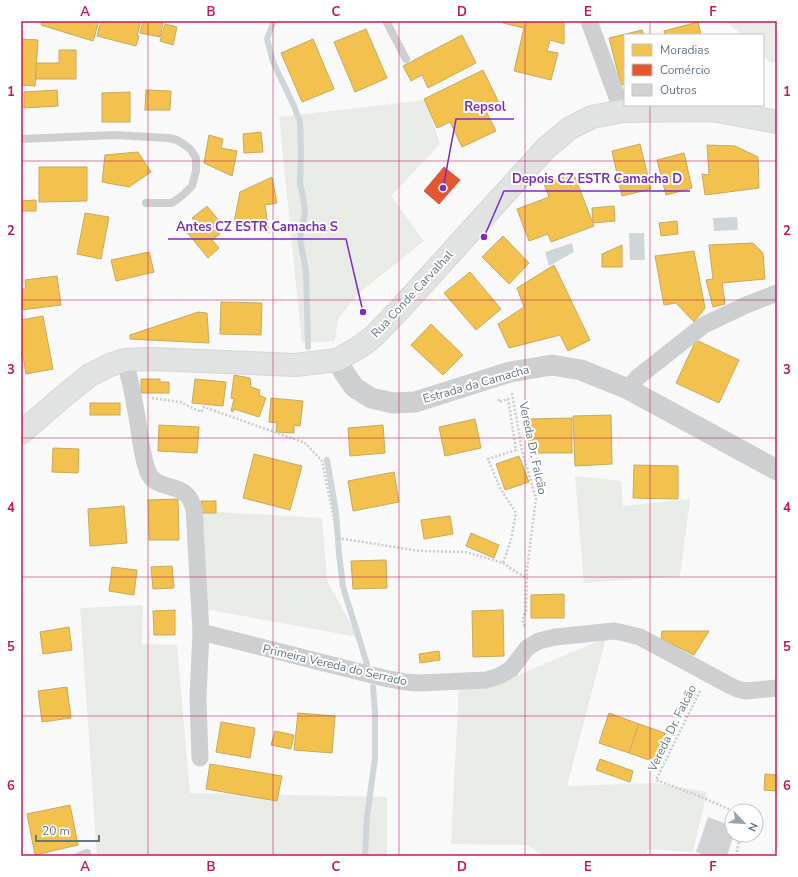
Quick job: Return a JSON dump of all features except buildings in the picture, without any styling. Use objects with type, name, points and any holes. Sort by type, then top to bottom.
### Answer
[{"type":"main road","name":"Rua Conde Carvalhal","points":[[21,433],[90,375],[110,365],[125,360],[152,358],[295,366],[337,360],[361,346],[374,336],[546,148],[570,128],[592,117],[622,111],[712,110],[777,122]]},
{"type":"street","points":[[589,21],[622,111]]},
{"type":"street","points":[[628,388],[638,376],[704,325],[746,305],[777,293]]},
{"type":"street","points":[[125,360],[134,396],[145,465],[151,478],[162,485],[187,494],[194,509],[201,632],[198,697],[200,758]]},
{"type":"street","name":"Estrada da Camacha","points":[[337,360],[354,387],[371,398],[393,403],[415,402],[510,372],[552,365],[581,370],[628,388],[777,470]]},
{"type":"street","name":"Primeira Vereda do Serrado","points":[[201,632],[384,678],[420,683],[486,680],[499,676],[512,669],[527,648],[539,641],[555,637],[614,631],[640,637],[737,689],[746,691],[777,688]]},
{"type":"lane","points":[[386,21],[406,59]]},
{"type":"lane","points":[[21,139],[115,135],[168,138],[177,140],[192,150],[196,158],[196,171],[192,186],[184,196],[172,203],[146,203]]},
{"type":"lane","points":[[79,856],[87,852]]},
{"type":"path","name":"Vereda Dr. Falcão","points":[[512,392],[522,450],[536,499],[527,569],[526,612]]},
{"type":"path","points":[[134,396],[180,402],[201,412],[204,406],[306,443],[322,461],[338,538],[420,550],[466,552],[503,563],[527,578]]},
{"type":"path","points":[[502,396],[498,397],[499,402],[508,399],[516,450],[488,459],[500,488],[516,513],[511,540],[503,563]]},
{"type":"path","name":"Vereda Dr. Falcão","points":[[708,674],[656,780],[724,807]]},
{"type":"path","points":[[736,856],[738,843]]},
{"type":"shaded area","points":[[726,21],[777,21],[777,61],[771,63],[764,56],[764,34],[741,34]]},
{"type":"shaded area","points":[[426,100],[440,144],[391,196],[424,241],[358,294],[338,319],[335,341],[302,343],[279,117]]},
{"type":"shaded area","points":[[737,217],[738,230],[714,231],[713,218]]},
{"type":"shaded area","points":[[629,233],[644,233],[645,260],[630,260]]},
{"type":"shaded area","points":[[572,243],[574,252],[549,266],[545,252]]},
{"type":"shaded area","points":[[575,476],[621,481],[623,506],[690,499],[680,576],[584,583]]},
{"type":"shaded area","points":[[201,511],[322,518],[327,580],[358,637],[205,609]]},
{"type":"shaded area","points":[[143,605],[142,644],[177,645],[190,793],[387,797],[387,856],[97,856],[80,608]]},
{"type":"shaded area","points":[[606,638],[567,786],[654,783],[707,792],[693,852],[648,849],[645,856],[545,856],[527,845],[451,844],[459,685],[499,683]]},
{"type":"waterway","points":[[274,21],[267,39],[273,62],[300,122],[300,184],[305,211],[300,239],[306,271],[308,347]]},
{"type":"waterway","points":[[327,460],[336,512],[343,587],[367,664]]},
{"type":"waterway","points":[[365,856],[367,816],[375,758],[375,712],[373,687]]},
{"type":"place","name":"Repsol","points":[[443,188]]},
{"type":"place","name":"Depois CZ ESTR Camacha D","points":[[484,237]]},
{"type":"place","name":"Antes CZ ESTR Camacha S","points":[[363,312]]}]
